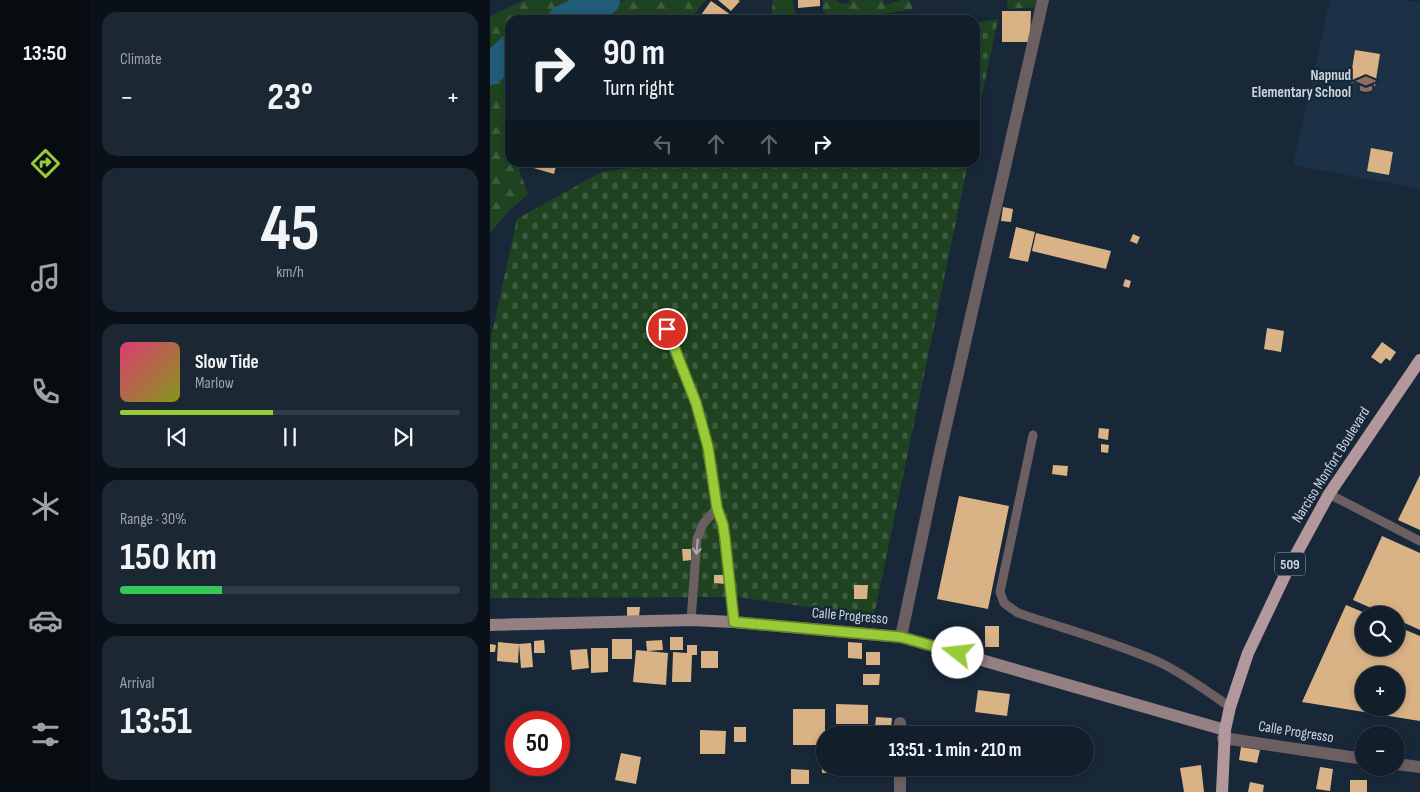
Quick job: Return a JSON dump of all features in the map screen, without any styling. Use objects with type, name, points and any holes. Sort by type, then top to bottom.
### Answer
[{"type":"main road","name":"Narciso Monfort Boulevard","points":[[1222,792],[1224,734],[1230,707],[1248,653],[1288,569],[1329,494],[1420,360]]},
{"type":"main road","name":"Calle Progresso","points":[[490,625],[691,620],[901,637],[1224,734]]},
{"type":"street","points":[[901,637],[938,461],[1043,0]]},
{"type":"street","name":"Calle Progresso","points":[[1224,734],[1355,757]]},
{"type":"street","points":[[1405,766],[1420,768]]},
{"type":"street","points":[[900,776],[900,792]]},
{"type":"lane","points":[[667,329],[696,403],[708,447],[717,508],[723,525],[734,622]]},
{"type":"lane","points":[[1033,435],[1000,592],[1004,603],[1018,613],[1160,663],[1191,680],[1230,707]]},
{"type":"lane","points":[[1329,494],[1420,541]]},
{"type":"lane","points":[[691,620],[697,539],[703,524],[717,508]]},
{"type":"shaded area","name":"Napnud Elementary School","points":[[1330,0],[1399,0],[1420,2],[1420,189],[1293,165]]},
{"type":"green space","points":[[525,0],[593,0],[563,15],[505,15],[505,51],[490,65],[490,16]]},
{"type":"green space","points":[[625,0],[707,0],[694,15],[592,15]]},
{"type":"green space","points":[[773,0],[793,0],[796,15],[772,15]]},
{"type":"green space","points":[[823,0],[836,0],[839,3],[848,4],[850,0],[883,0],[885,5],[901,0],[909,0],[913,9],[878,15],[826,15],[823,10]]},
{"type":"green space","points":[[1007,0],[1038,0],[1036,7],[1008,9]]},
{"type":"green space","points":[[998,19],[980,104],[980,22]]},
{"type":"green space","points":[[505,62],[505,167],[520,167],[519,170],[528,194],[507,213],[490,233],[490,76]]},
{"type":"green space","points":[[635,167],[967,167],[874,616],[737,597],[490,598],[490,342],[517,219],[601,172]]},
{"type":"building","points":[[718,0],[738,0],[740,1],[731,11]]},
{"type":"building","points":[[798,0],[820,0],[820,6],[798,8]]},
{"type":"building","points":[[711,1],[731,15],[701,15]]},
{"type":"building","points":[[1002,11],[1031,11],[1030,42],[1002,42]]},
{"type":"building","points":[[1355,50],[1380,54],[1375,86],[1350,82]]},
{"type":"building","points":[[1371,148],[1393,152],[1389,175],[1367,171]]},
{"type":"building","points":[[530,167],[556,167],[554,174]]},
{"type":"building","points":[[1003,207],[1013,209],[1011,222],[1001,221]]},
{"type":"building","points":[[1016,227],[1035,232],[1028,262],[1009,258]]},
{"type":"building","points":[[1036,233],[1111,251],[1106,269],[1032,251]]},
{"type":"building","points":[[1133,234],[1140,237],[1137,244],[1130,241]]},
{"type":"building","points":[[1125,279],[1131,281],[1129,288],[1123,286]]},
{"type":"building","points":[[1267,328],[1284,331],[1281,352],[1264,349]]},
{"type":"building","points":[[1382,342],[1396,352],[1390,361],[1386,358],[1381,364],[1371,357]]},
{"type":"building","points":[[1099,428],[1109,429],[1108,440],[1098,438]]},
{"type":"building","points":[[1101,444],[1109,445],[1108,453],[1101,452]]},
{"type":"building","points":[[1053,465],[1068,466],[1067,476],[1052,474]]},
{"type":"building","points":[[1420,475],[1420,530],[1398,520]]},
{"type":"building","points":[[959,496],[1009,506],[988,609],[937,599]]},
{"type":"building","points":[[1382,536],[1420,553],[1420,630],[1405,623],[1405,606],[1367,606],[1353,600]]},
{"type":"building","points":[[682,549],[691,549],[691,560],[683,561]]},
{"type":"building","points":[[714,575],[727,575],[726,584],[714,583]]},
{"type":"building","points":[[854,585],[868,585],[867,599],[854,599]]},
{"type":"building","points":[[1346,605],[1355,609],[1355,656],[1405,656],[1405,630],[1420,636],[1420,721],[1389,716],[1405,716],[1405,666],[1355,666],[1355,711],[1302,702]]},
{"type":"building","points":[[627,607],[640,607],[639,617],[627,616]]},
{"type":"building","points":[[985,626],[999,626],[999,647],[985,647]]},
{"type":"building","points":[[670,637],[683,637],[683,650],[670,650]]},
{"type":"building","points":[[612,639],[632,639],[632,659],[612,659]]},
{"type":"building","points":[[544,640],[545,653],[534,653],[534,641]]},
{"type":"building","points":[[662,640],[663,650],[647,651],[646,641]]},
{"type":"building","points":[[498,642],[519,644],[518,663],[497,661]]},
{"type":"building","points":[[848,642],[862,643],[862,659],[848,658]]},
{"type":"building","points":[[531,643],[533,667],[521,668],[519,644]]},
{"type":"building","points":[[490,644],[496,645],[495,652],[490,652]]},
{"type":"building","points":[[687,645],[697,645],[697,655],[692,655],[691,682],[672,682],[673,652],[687,653]]},
{"type":"building","points":[[591,648],[608,648],[608,672],[591,673]]},
{"type":"building","points":[[587,649],[589,668],[572,670],[570,650]]},
{"type":"building","points":[[636,650],[668,653],[666,685],[633,682]]},
{"type":"building","points":[[701,651],[718,651],[718,668],[701,668]]},
{"type":"building","points":[[866,652],[880,652],[880,665],[866,665]]},
{"type":"building","points":[[863,674],[880,674],[879,685],[863,685]]},
{"type":"building","points":[[978,690],[1010,694],[1007,716],[975,712]]},
{"type":"building","points":[[836,704],[868,705],[868,724],[836,724]]},
{"type":"building","points":[[793,709],[825,709],[825,726],[816,726],[816,745],[793,745]]},
{"type":"building","points":[[876,717],[892,718],[891,726],[875,726]]},
{"type":"building","points":[[734,727],[746,727],[746,742],[734,742]]},
{"type":"building","points":[[700,730],[726,731],[725,754],[700,754]]},
{"type":"building","points":[[1241,747],[1260,750],[1257,763],[1239,760]]},
{"type":"building","points":[[621,753],[641,757],[636,784],[615,780]]},
{"type":"building","points":[[1201,765],[1204,792],[1184,792],[1180,768]]},
{"type":"building","points":[[1320,767],[1333,769],[1330,791],[1316,789]]},
{"type":"building","points":[[791,769],[809,770],[809,784],[791,784]]},
{"type":"building","points":[[1350,780],[1367,780],[1367,792],[1350,792]]},
{"type":"building","points":[[1250,782],[1264,785],[1263,792],[1248,792]]},
{"type":"waterway","points":[[574,15],[605,0]]},
{"type":"waterway","points":[[490,70],[505,55]]},
{"type":"place","name":"Napnud Elementary School","points":[[1366,84]]},
{"type":"route","points":[[667,329],[696,403],[708,447],[717,508],[723,525],[734,622],[901,637],[958,653]]}]
